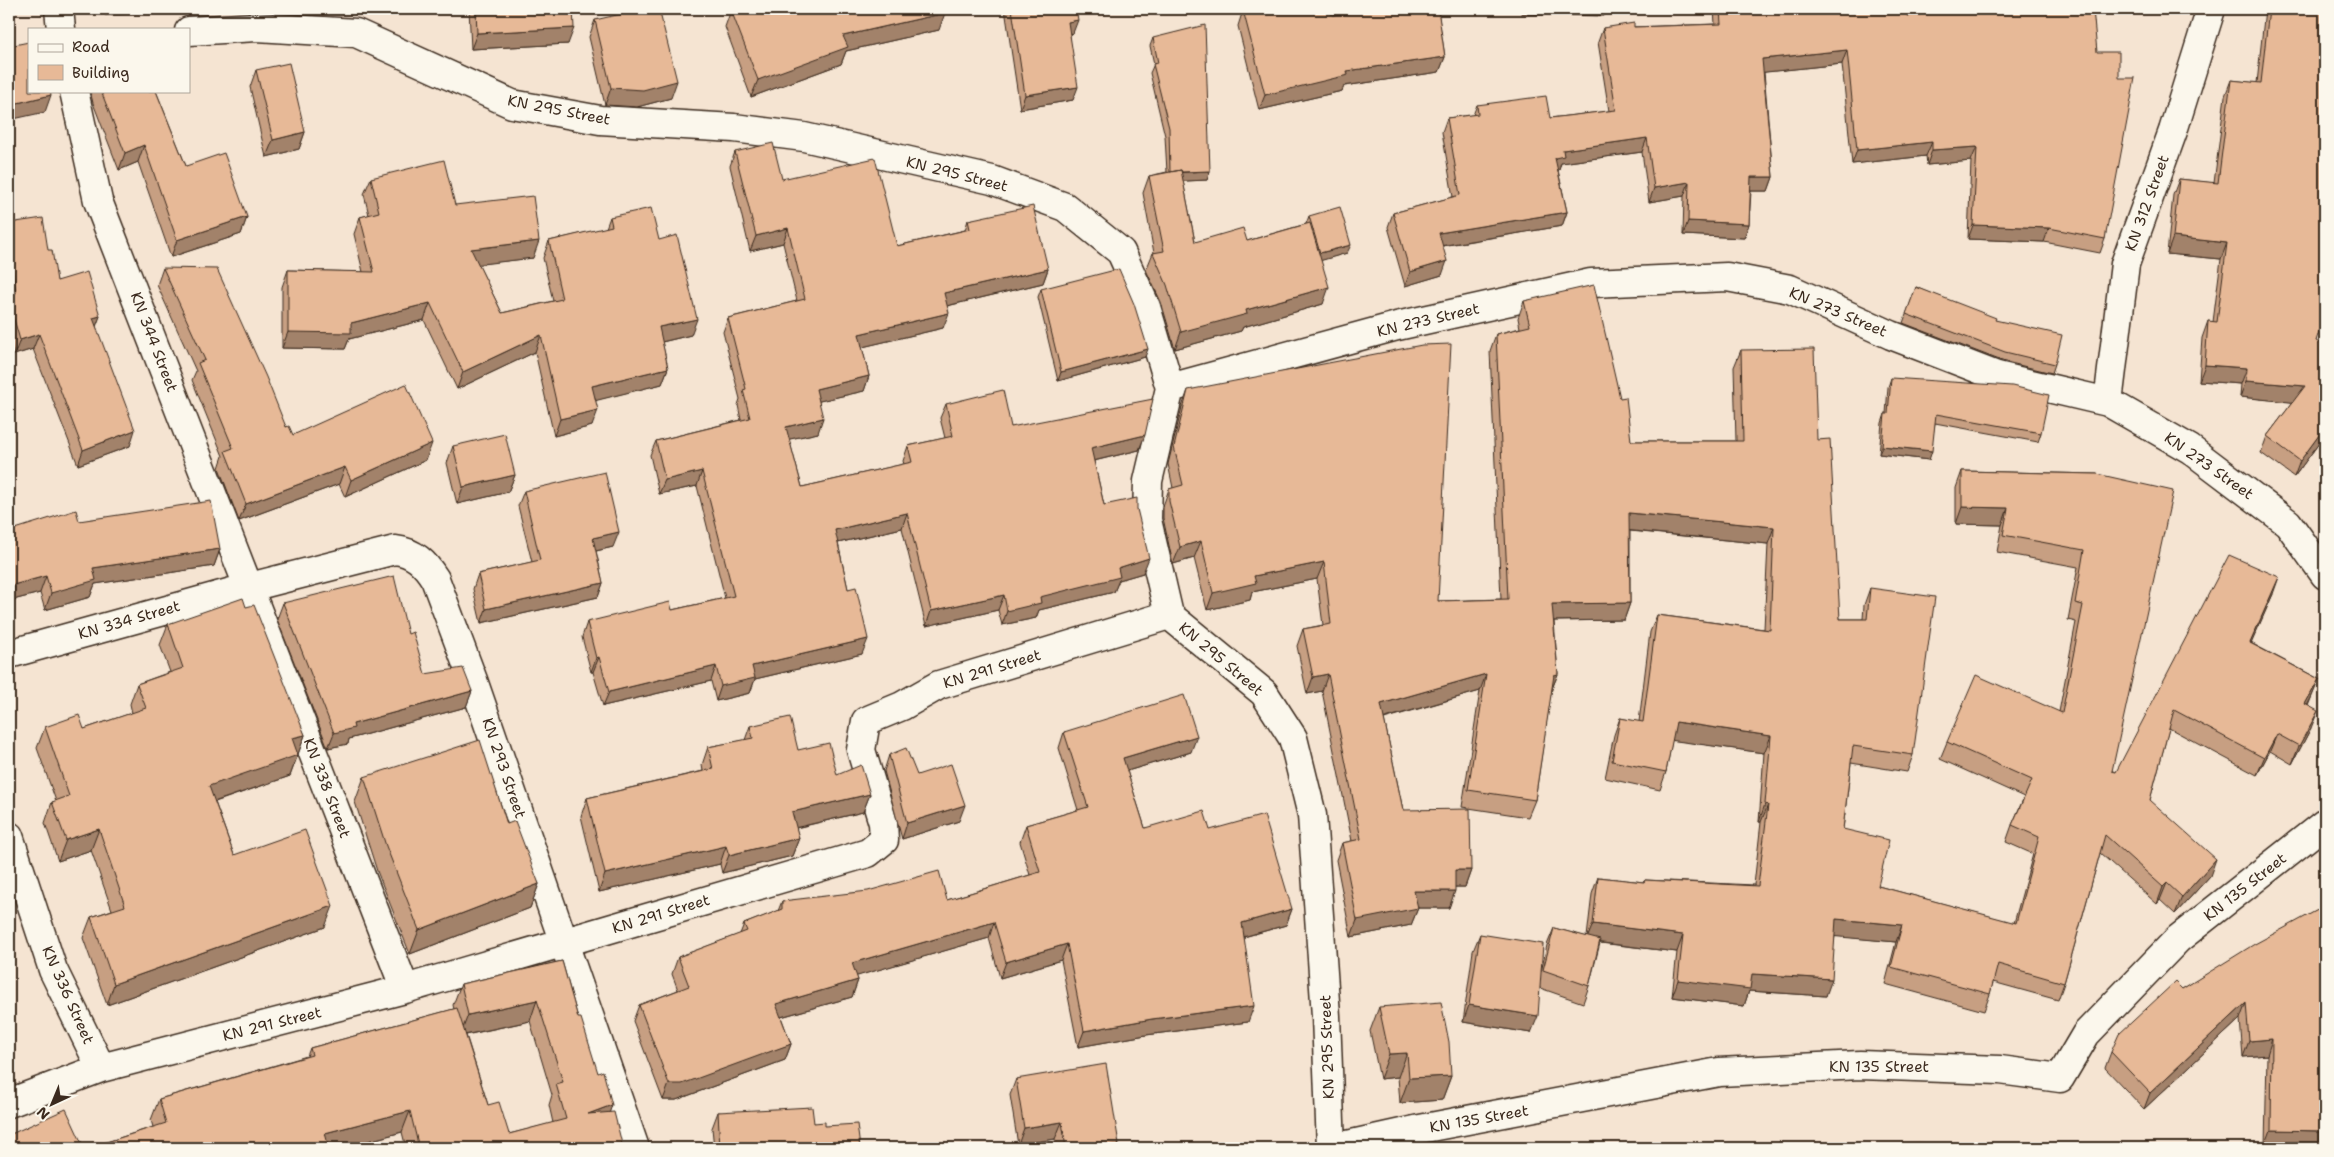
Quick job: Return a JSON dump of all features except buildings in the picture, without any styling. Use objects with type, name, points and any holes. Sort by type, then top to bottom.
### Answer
[{"type":"street","points":[[59,9],[61,28]]},
{"type":"street","name":"KN 312 Street","points":[[2108,402],[2125,264],[2173,131],[2211,9]]},
{"type":"street","name":"KN 295 Street","points":[[190,31],[257,28],[356,32],[512,104],[600,120],[734,128],[804,137],[992,180],[1065,207],[1120,252],[1146,307],[1170,388],[1148,481],[1146,520],[1169,615],[1264,693],[1293,738],[1312,814],[1333,1148]]},
{"type":"street","name":"KN 344 Street","points":[[74,92],[98,201],[250,587]]},
{"type":"street","name":"KN 273 Street","points":[[1170,388],[1397,326],[1591,283],[1727,277],[1790,289],[1891,335],[1997,376],[2108,402],[2190,449],[2288,522],[2325,575]]},
{"type":"street","name":"KN 293 Street","points":[[250,587],[395,550],[413,555],[427,565],[435,578],[474,683],[635,1148]]},
{"type":"street","name":"KN 334 Street","points":[[9,654],[250,587]]},
{"type":"street","name":"KN 338 Street","points":[[250,587],[404,989]]},
{"type":"street","name":"KN 291 Street","points":[[9,1103],[101,1068],[404,989],[868,853],[884,840],[883,823],[861,750],[866,721],[902,706],[940,685],[1169,615]]},
{"type":"street","name":"KN 135 Street","points":[[1333,1148],[1420,1129],[1720,1072],[1860,1065],[2000,1070],[2060,1078],[2086,1034],[2178,939],[2325,824]]},
{"type":"street","name":"KN 336 Street","points":[[9,836],[53,970],[101,1068]]},
{"type":"shaded area","points":[[1919,1141],[1945,1148],[1868,1148]]}]
